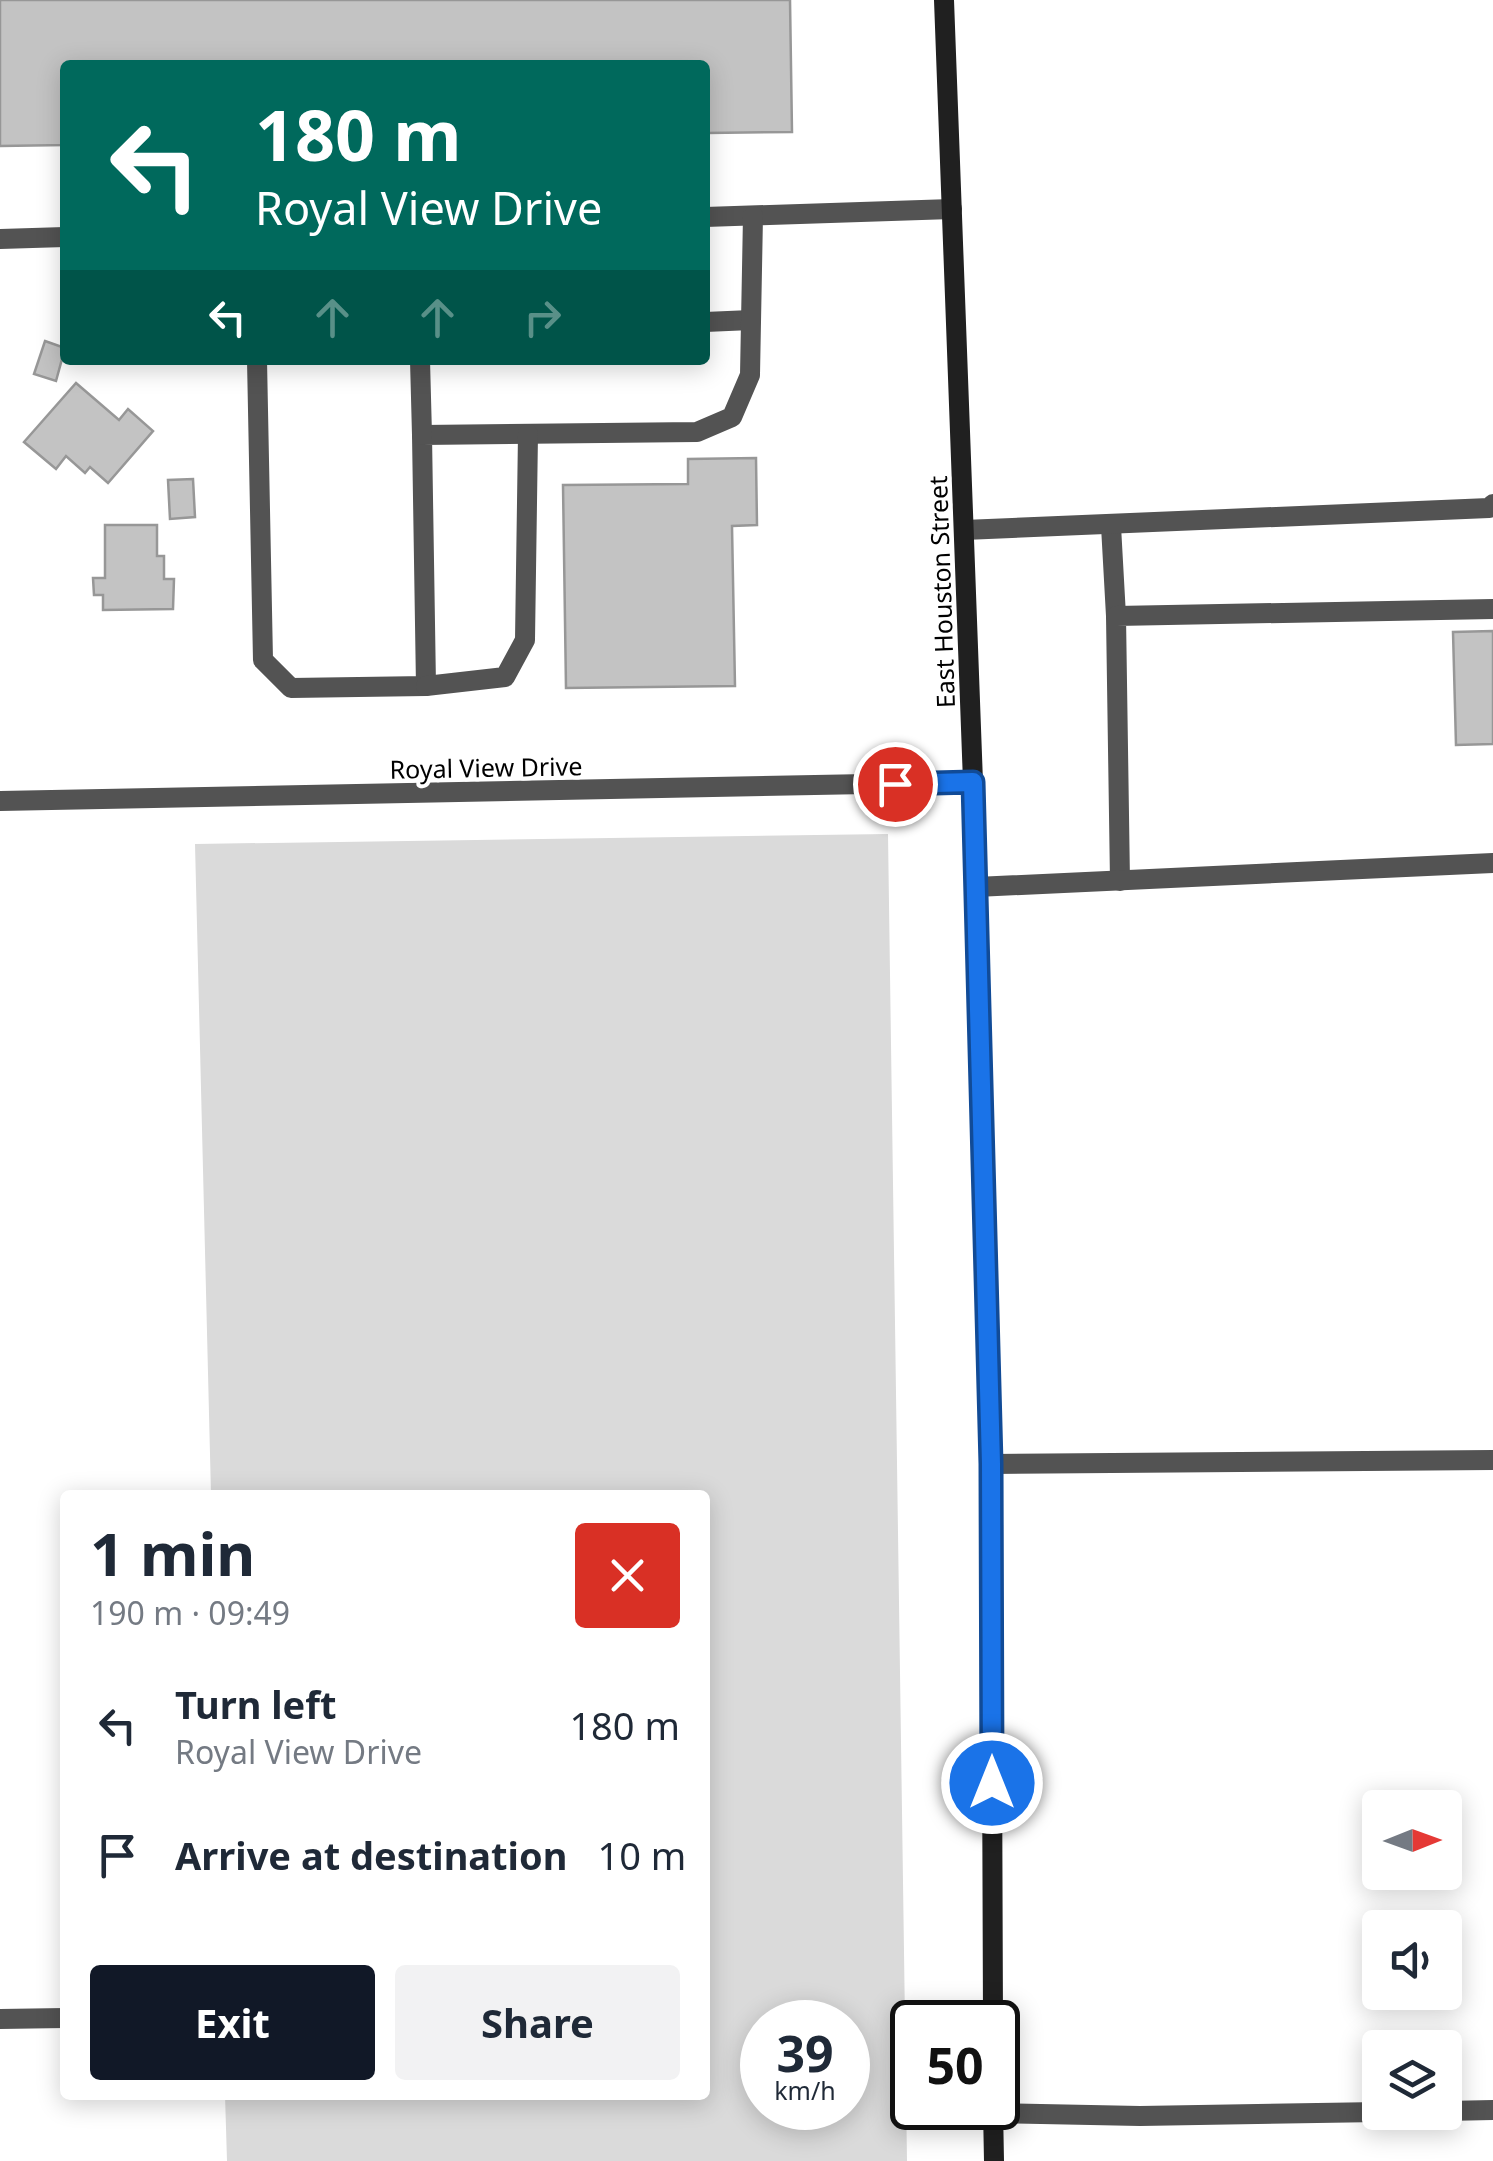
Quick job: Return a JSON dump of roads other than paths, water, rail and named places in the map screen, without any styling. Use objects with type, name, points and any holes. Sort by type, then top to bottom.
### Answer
[{"type":"main road","name":"East Houston Street","points":[[944,0],[973,782],[991,1464],[993,2000]]},
{"type":"main road","points":[[993,2130],[994,2161]]},
{"type":"street","points":[[710,217],[952,210]]},
{"type":"street","points":[[422,435],[697,432],[732,417],[750,374],[753,216]]},
{"type":"street","points":[[0,238],[60,236]]},
{"type":"street","points":[[710,322],[751,320]]},
{"type":"street","points":[[258,365],[263,660],[291,688],[426,686],[505,677],[525,640],[528,434]]},
{"type":"street","points":[[420,365],[426,686]]},
{"type":"street","points":[[964,530],[1489,508],[1493,504]]},
{"type":"street","points":[[1110,526],[1116,616],[1120,880]]},
{"type":"street","points":[[1116,616],[1493,609]]},
{"type":"street","name":"Royal View Drive","points":[[0,801],[973,782]]},
{"type":"street","points":[[976,888],[1493,863]]},
{"type":"street","points":[[991,1464],[1493,1460]]},
{"type":"street","points":[[0,2018],[60,2018]]},
{"type":"street","points":[[1462,2110],[1493,2110]]},
{"type":"street","points":[[1020,2111],[1140,2116],[1362,2112]]}]
